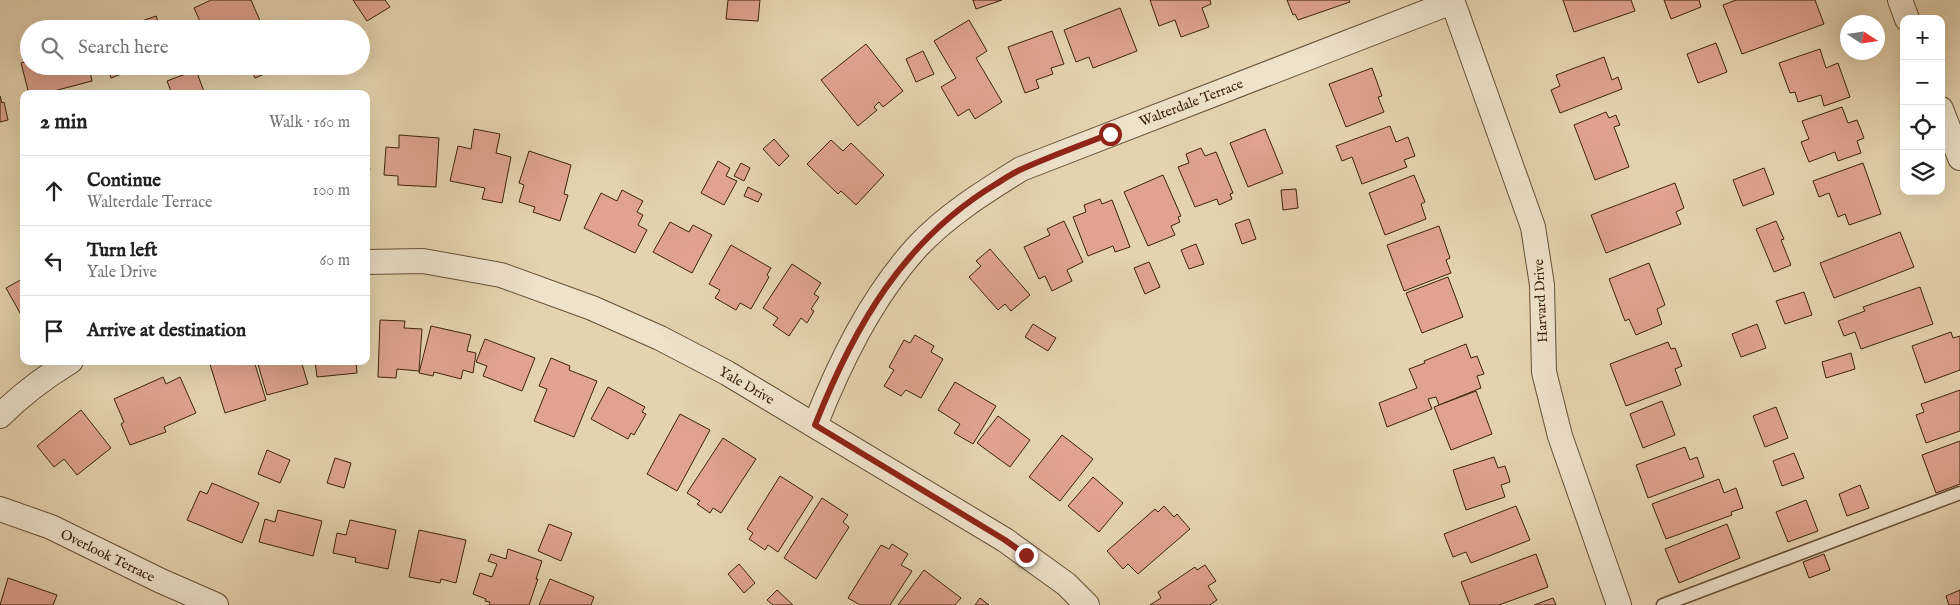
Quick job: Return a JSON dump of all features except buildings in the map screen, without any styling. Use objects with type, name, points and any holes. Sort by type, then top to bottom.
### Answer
[{"type":"street","points":[[1900,0],[1906,15]]},
{"type":"street","name":"Walterdale Terrace","points":[[815,425],[844,359],[874,304],[893,277],[917,247],[946,220],[978,195],[1021,169],[1452,1]]},
{"type":"street","name":"Harvard Drive","points":[[1452,1],[1534,227],[1542,285],[1544,372],[1560,436],[1619,605]]},
{"type":"street","points":[[1945,119],[1960,158]]},
{"type":"street","name":"Yale Drive","points":[[370,262],[423,261],[460,266],[518,280],[592,308],[660,338],[727,373],[1005,540],[1066,584],[1087,605]]},
{"type":"street","points":[[0,416],[47,375],[64,365]]},
{"type":"street","name":"Overlook Terrace","points":[[0,509],[51,527],[161,581],[216,605]]},
{"type":"lane","points":[[1663,605],[1960,493]]},
{"type":"route","points":[[1026,555],[1005,540],[815,425],[844,359],[874,304],[917,247],[946,220],[978,195],[1021,169],[1110,134]]}]
